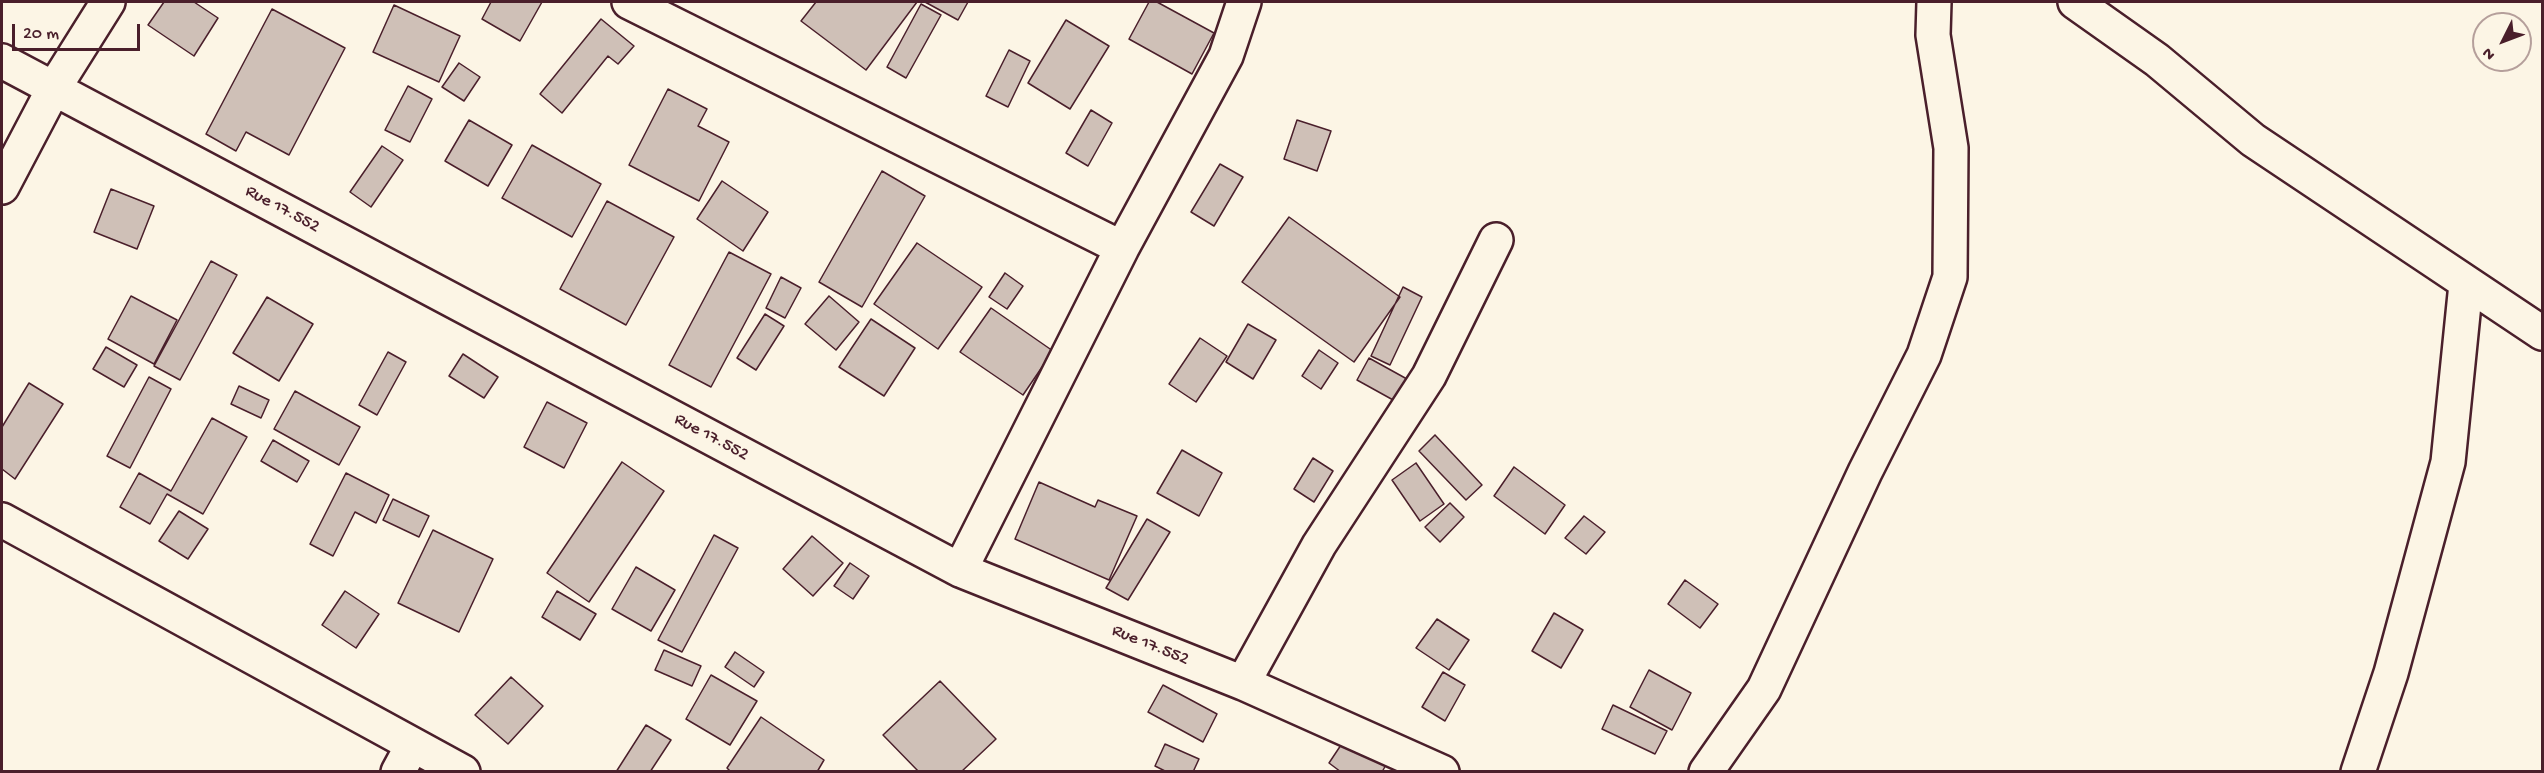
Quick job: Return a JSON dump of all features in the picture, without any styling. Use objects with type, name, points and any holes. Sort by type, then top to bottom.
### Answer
[{"type":"street","points":[[2,187],[54,88],[108,2]]},
{"type":"street","points":[[629,2],[1122,248]]},
{"type":"street","points":[[960,570],[1122,248],[1226,56],[1244,2]]},
{"type":"street","points":[[1706,771],[1764,689],[1865,472],[1924,356],[1950,277],[1951,148],[1933,34],[1934,2]]},
{"type":"street","points":[[2075,2],[2157,60],[2253,140],[2542,333]]},
{"type":"street","name":"Rue 17.552","points":[[2,61],[960,570],[1244,683],[1442,771]]},
{"type":"street","points":[[1244,683],[1319,545],[1429,376],[1496,240]]},
{"type":"street","points":[[2358,771],[2391,673],[2448,462],[2466,284]]},
{"type":"street","points":[[2,520],[405,759],[463,771]]},
{"type":"building","points":[[164,2],[194,2],[218,18],[194,56],[148,25]]},
{"type":"building","points":[[491,2],[542,2],[520,41],[482,19]]},
{"type":"building","points":[[816,2],[917,2],[866,70],[801,21]]},
{"type":"building","points":[[925,2],[968,2],[958,20]]},
{"type":"building","points":[[1149,2],[1157,2],[1214,33],[1192,74],[1129,39]]},
{"type":"building","points":[[921,4],[941,15],[906,78],[887,67]]},
{"type":"building","points":[[394,5],[460,36],[439,82],[373,52]]},
{"type":"building","points":[[272,9],[345,48],[289,155],[246,132],[236,151],[206,134]]},
{"type":"building","points":[[601,19],[634,46],[618,64],[608,56],[562,113],[540,94]]},
{"type":"building","points":[[1066,20],[1109,46],[1070,109],[1028,83]]},
{"type":"building","points":[[1009,50],[1030,61],[1008,107],[986,96]]},
{"type":"building","points":[[459,63],[480,77],[464,101],[442,87]]},
{"type":"building","points":[[408,86],[432,99],[410,142],[385,130]]},
{"type":"building","points":[[668,89],[707,109],[698,126],[729,142],[699,201],[629,165]]},
{"type":"building","points":[[1091,110],[1112,123],[1088,166],[1066,153]]},
{"type":"building","points":[[469,120],[512,145],[488,186],[445,161]]},
{"type":"building","points":[[1297,120],[1331,131],[1317,171],[1284,159]]},
{"type":"building","points":[[532,145],[601,184],[572,237],[502,198]]},
{"type":"building","points":[[382,146],[403,160],[371,207],[350,192]]},
{"type":"building","points":[[1220,164],[1243,177],[1214,226],[1191,212]]},
{"type":"building","points":[[882,171],[925,196],[862,307],[819,282]]},
{"type":"building","points":[[722,181],[768,212],[743,251],[697,219]]},
{"type":"building","points":[[111,189],[154,206],[137,249],[94,232]]},
{"type":"building","points":[[607,201],[674,237],[626,325],[560,289]]},
{"type":"building","points":[[1289,217],[1400,297],[1354,362],[1242,282]]},
{"type":"building","points":[[917,243],[982,287],[938,349],[874,304]]},
{"type":"building","points":[[729,252],[771,274],[711,387],[669,365]]},
{"type":"building","points":[[211,261],[237,275],[180,380],[154,366]]},
{"type":"building","points":[[1005,273],[1023,286],[1007,309],[989,297]]},
{"type":"building","points":[[781,277],[801,288],[785,318],[766,308]]},
{"type":"building","points":[[1403,287],[1422,297],[1390,365],[1371,356]]},
{"type":"building","points":[[131,296],[177,320],[154,364],[108,339]]},
{"type":"building","points":[[829,296],[859,322],[836,350],[805,324]]},
{"type":"building","points":[[267,297],[313,324],[279,381],[233,353]]},
{"type":"building","points":[[991,308],[1053,351],[1023,395],[960,352]]},
{"type":"building","points":[[765,314],[784,326],[756,370],[737,358]]},
{"type":"building","points":[[871,319],[915,348],[884,396],[839,367]]},
{"type":"building","points":[[1248,324],[1276,340],[1253,379],[1226,362]]},
{"type":"building","points":[[1200,338],[1227,356],[1196,402],[1169,384]]},
{"type":"building","points":[[106,347],[137,365],[124,387],[93,369]]},
{"type":"building","points":[[1319,350],[1338,363],[1321,389],[1302,376]]},
{"type":"building","points":[[388,352],[406,362],[377,415],[359,405]]},
{"type":"building","points":[[463,354],[498,377],[484,398],[449,376]]},
{"type":"building","points":[[1369,358],[1425,389],[1413,411],[1357,380]]},
{"type":"building","points":[[149,377],[171,389],[130,468],[107,456]]},
{"type":"building","points":[[29,383],[63,404],[15,479],[2,469],[2,427]]},
{"type":"building","points":[[239,386],[269,400],[261,418],[231,404]]},
{"type":"building","points":[[295,391],[360,427],[339,465],[274,429]]},
{"type":"building","points":[[547,402],[587,423],[564,468],[524,447]]},
{"type":"building","points":[[212,418],[247,437],[203,514],[167,494],[150,524],[120,507],[139,473],[171,491]]},
{"type":"building","points":[[1435,435],[1482,485],[1466,500],[1419,451]]},
{"type":"building","points":[[273,440],[309,461],[297,482],[261,461]]},
{"type":"building","points":[[1182,450],[1222,473],[1199,516],[1157,493]]},
{"type":"building","points":[[1313,458],[1333,471],[1314,502],[1294,489]]},
{"type":"building","points":[[622,462],[664,491],[589,602],[547,573]]},
{"type":"building","points":[[1416,463],[1444,504],[1420,521],[1392,480]]},
{"type":"building","points":[[1514,467],[1565,505],[1545,534],[1494,496]]},
{"type":"building","points":[[346,473],[389,495],[376,523],[355,512],[333,556],[310,544]]},
{"type":"building","points":[[1039,482],[1095,507],[1098,500],[1137,516],[1109,580],[1015,539]]},
{"type":"building","points":[[393,499],[429,516],[419,537],[383,520]]},
{"type":"building","points":[[1450,503],[1464,517],[1440,542],[1425,527]]},
{"type":"building","points":[[179,511],[208,529],[188,559],[159,541]]},
{"type":"building","points":[[1584,516],[1605,532],[1586,554],[1565,538]]},
{"type":"building","points":[[1147,519],[1170,532],[1128,600],[1106,588]]},
{"type":"building","points":[[433,530],[493,559],[459,632],[398,603]]},
{"type":"building","points":[[714,535],[738,548],[682,652],[658,640]]},
{"type":"building","points":[[812,536],[843,563],[813,596],[783,569]]},
{"type":"building","points":[[850,563],[869,576],[853,599],[834,586]]},
{"type":"building","points":[[636,567],[675,590],[651,631],[612,609]]},
{"type":"building","points":[[1685,580],[1718,604],[1700,628],[1668,604]]},
{"type":"building","points":[[345,591],[379,614],[356,648],[322,625]]},
{"type":"building","points":[[557,591],[596,614],[580,640],[542,617]]},
{"type":"building","points":[[1554,613],[1583,630],[1561,668],[1532,651]]},
{"type":"building","points":[[1437,619],[1469,640],[1449,670],[1416,648]]},
{"type":"building","points":[[664,650],[701,666],[692,686],[655,670]]},
{"type":"building","points":[[735,652],[764,672],[754,687],[725,667]]},
{"type":"building","points":[[1649,670],[1691,693],[1672,730],[1630,707]]},
{"type":"building","points":[[1443,672],[1465,685],[1445,721],[1422,707]]},
{"type":"building","points":[[711,675],[757,701],[730,745],[686,719]]},
{"type":"building","points":[[511,677],[543,706],[508,744],[475,715]]},
{"type":"building","points":[[940,681],[996,739],[961,772],[919,772],[883,735]]},
{"type":"building","points":[[1163,685],[1217,714],[1203,742],[1148,712]]},
{"type":"building","points":[[1613,705],[1667,731],[1655,754],[1602,729]]},
{"type":"building","points":[[761,717],[824,760],[817,772],[731,772],[727,768]]},
{"type":"building","points":[[646,725],[671,740],[650,772],[616,772]]},
{"type":"building","points":[[1347,736],[1387,763],[1382,772],[1341,772],[1329,763]]},
{"type":"building","points":[[1165,744],[1199,759],[1193,772],[1167,772],[1155,766]]}]
